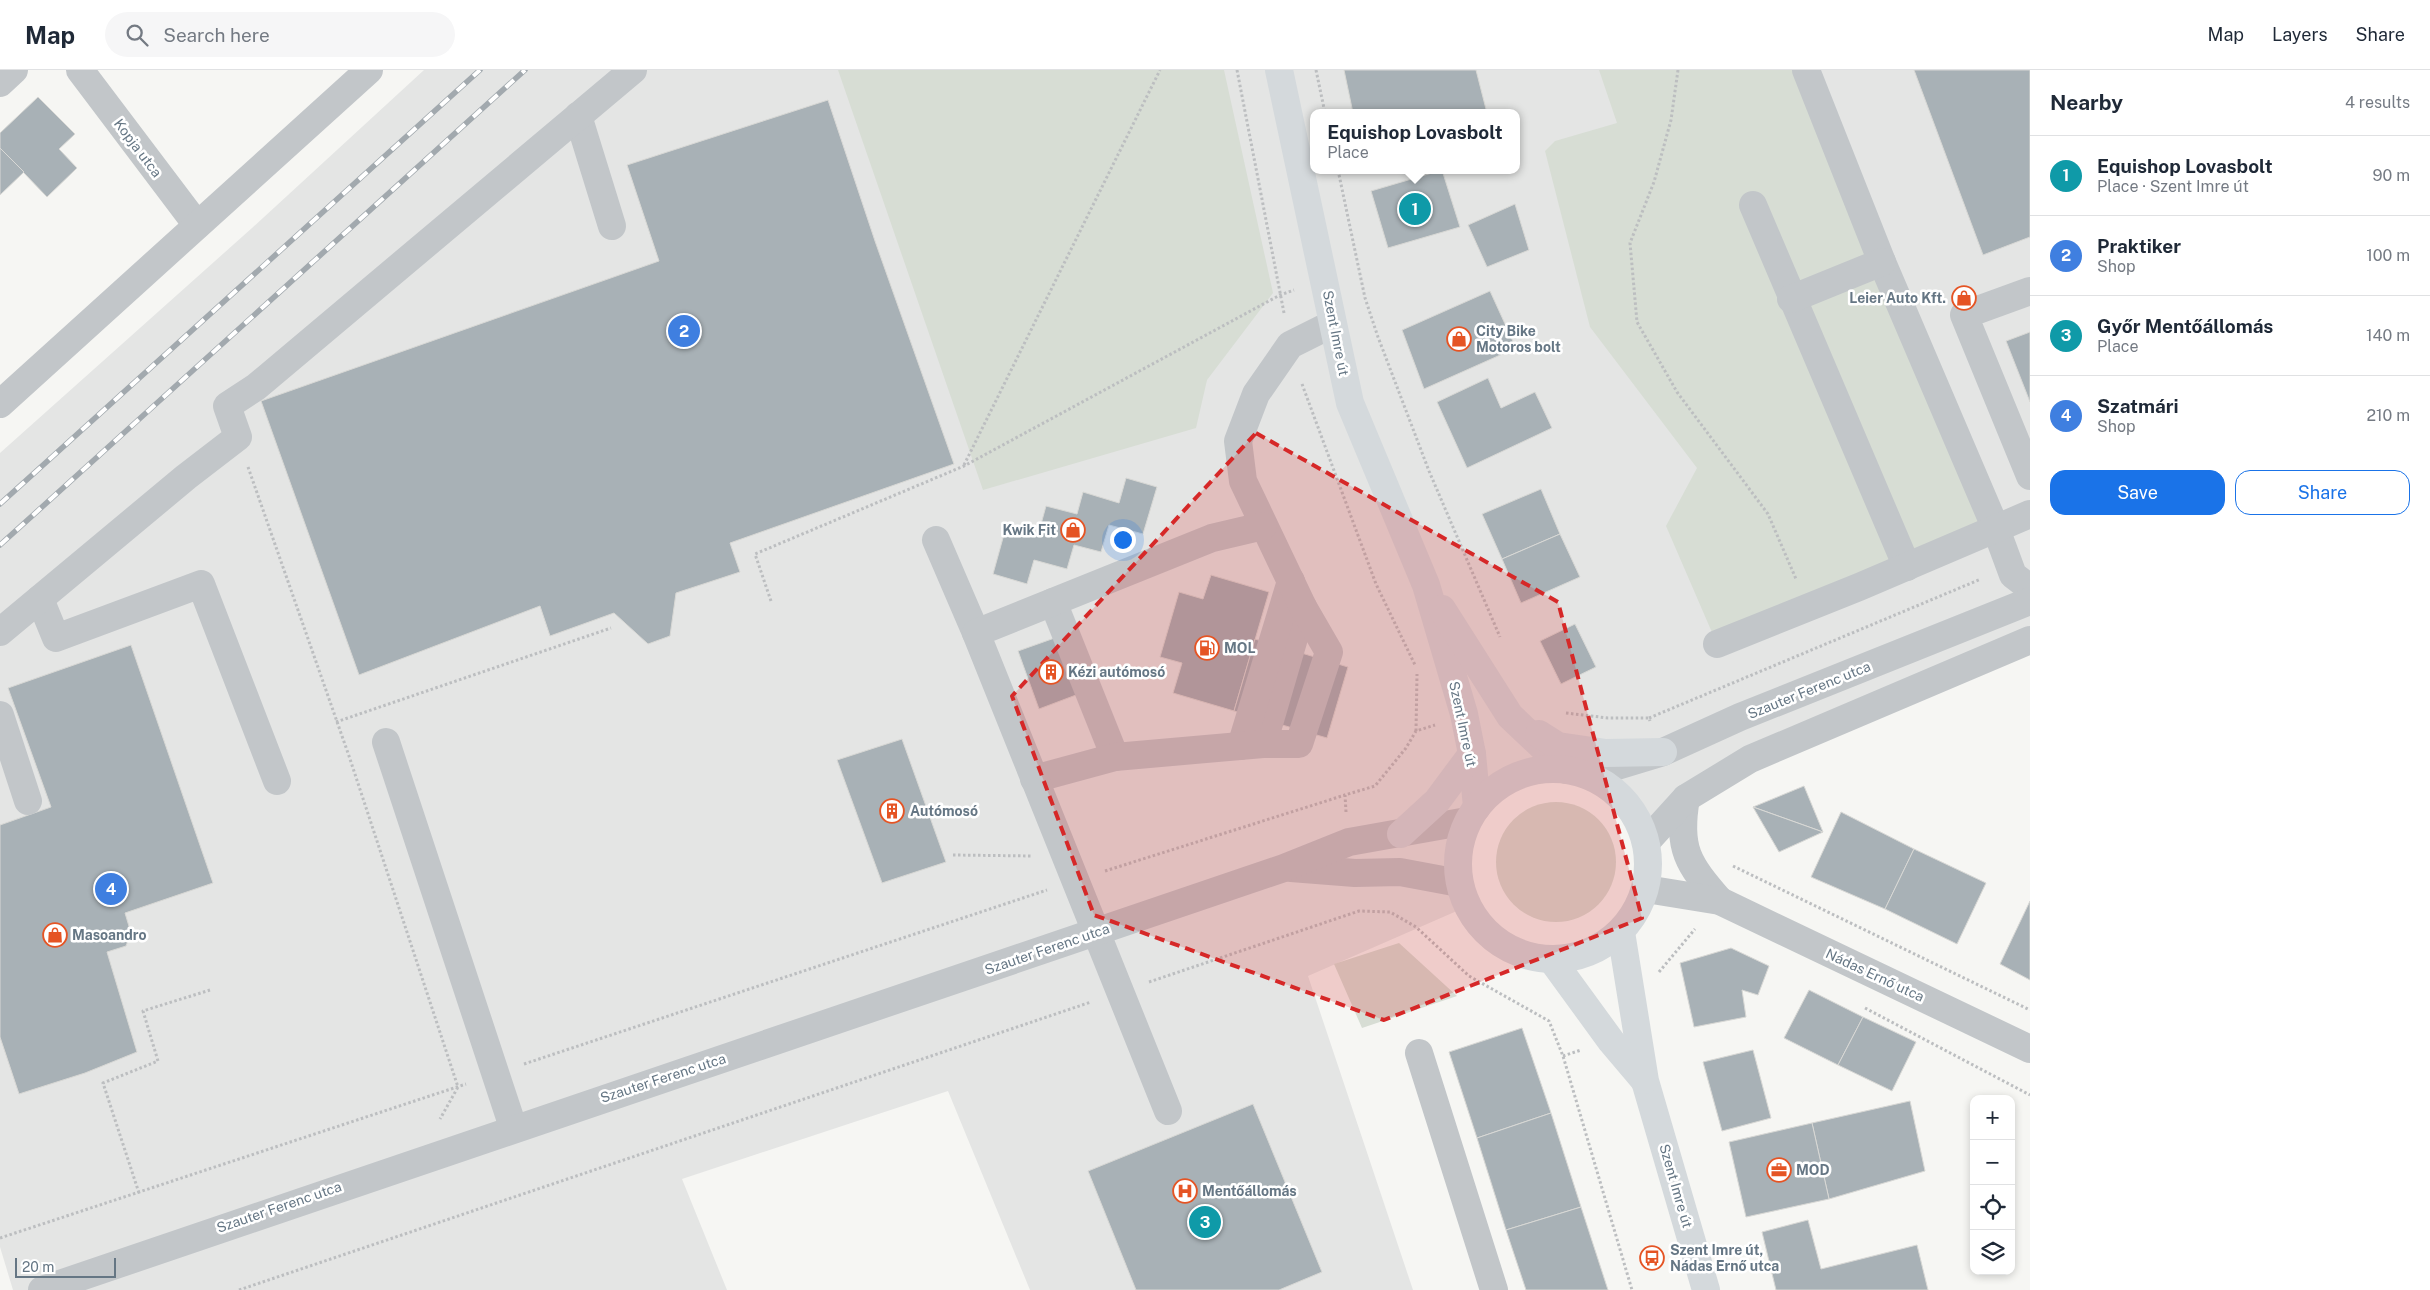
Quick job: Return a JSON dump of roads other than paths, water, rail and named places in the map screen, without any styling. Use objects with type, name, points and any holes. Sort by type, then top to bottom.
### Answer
[{"type":"main road","name":"Szent Imre út","points":[[1279,70],[1350,403],[1426,585],[1464,714],[1472,754],[1472,814]]},
{"type":"main road","name":"Szent Imre út","points":[[1426,585],[1510,716],[1577,773],[1614,792],[1634,814],[1646,842],[1648,867],[1646,889],[1637,911],[1621,932],[1597,949],[1569,958],[1552,960],[1611,1041],[1645,1081]]},
{"type":"main road","points":[[1510,716],[1558,746],[1606,753],[1664,752]]},
{"type":"main road","points":[[1401,834],[1436,801],[1472,754]]},
{"type":"main road","points":[[1552,960],[1536,958],[1506,948],[1482,929],[1466,907],[1459,883],[1458,850],[1472,814],[1504,783],[1522,774],[1541,770],[1577,773]]},
{"type":"main road","name":"Szent Imre út","points":[[1621,932],[1645,1081],[1706,1290]]},
{"type":"street","points":[[0,83],[14,70]]},
{"type":"street","name":"Kopja utca","points":[[80,70],[197,225]]},
{"type":"street","points":[[0,404],[369,70]]},
{"type":"street","points":[[0,632],[192,472],[238,437],[227,406],[256,386],[633,70]]},
{"type":"street","points":[[1806,70],[1882,262],[1996,529],[2018,576],[2007,604],[1996,615]]},
{"type":"street","points":[[578,116],[612,226]]},
{"type":"street","points":[[1752,205],[1907,567]]},
{"type":"street","points":[[1791,299],[1882,262]]},
{"type":"street","points":[[2030,291],[1964,315],[2030,476]]},
{"type":"street","points":[[1034,779],[1115,757],[1252,745],[1299,744],[1329,652],[1303,608],[1243,481],[1238,441],[1256,394],[1290,345],[1332,324]]},
{"type":"street","points":[[1717,644],[1907,567],[2030,514]]},
{"type":"street","points":[[976,633],[1212,538],[1263,526]]},
{"type":"street","points":[[936,540],[976,633],[1168,1111]]},
{"type":"street","points":[[1252,745],[1291,581]]},
{"type":"street","points":[[40,599],[56,638],[201,584],[277,781]]},
{"type":"street","name":"Szauter Ferenc utca","points":[[1577,773],[1664,752],[1740,717],[2030,600]]},
{"type":"street","points":[[1053,602],[1115,757]]},
{"type":"street","points":[[1252,745],[1303,608]]},
{"type":"street","points":[[1646,842],[1686,798],[1750,759],[2030,640]]},
{"type":"street","points":[[0,715],[28,801]]},
{"type":"street","points":[[386,742],[513,1127]]},
{"type":"street","name":"Nádas Ernő utca","points":[[1686,798],[1682,842],[1697,874],[1720,901]]},
{"type":"street","name":"Szauter Ferenc utca","points":[[42,1290],[513,1127],[1284,868],[1348,842],[1401,834],[1472,814]]},
{"type":"street","name":"Szauter Ferenc utca","points":[[1284,868],[1355,873],[1400,872],[1459,883]]},
{"type":"street","name":"Nádas Ernő utca","points":[[1646,889],[1720,901],[2030,1049]]},
{"type":"street","points":[[1419,1053],[1494,1290]]},
{"type":"railway","points":[[0,504],[480,70]]},
{"type":"railway","points":[[0,545],[525,70]]},
{"type":"place","name":"Equishop Lovasbolt","points":[[1415,209]]},
{"type":"place","name":"Leier Auto Kft.","points":[[1964,298]]},
{"type":"place","name":"Praktiker","points":[[684,331]]},
{"type":"place","name":"City Bike Motoros bolt","points":[[1459,339]]},
{"type":"place","name":"Kwik Fit","points":[[1073,530]]},
{"type":"place","name":"MOL","points":[[1207,648]]},
{"type":"place","name":"Kézi autómosó","points":[[1051,672]]},
{"type":"place","name":"Autómosó","points":[[892,811]]},
{"type":"place","name":"Szatmári","points":[[111,889]]},
{"type":"place","name":"Masoandro","points":[[55,935]]},
{"type":"place","name":"MOD","points":[[1779,1170]]},
{"type":"place","name":"Mentőállomás","points":[[1185,1191]]},
{"type":"place","name":"Győr Mentőállomás","points":[[1205,1222]]},
{"type":"place","name":"Szent Imre út, Nádas Ernő utca","points":[[1652,1258]]}]
